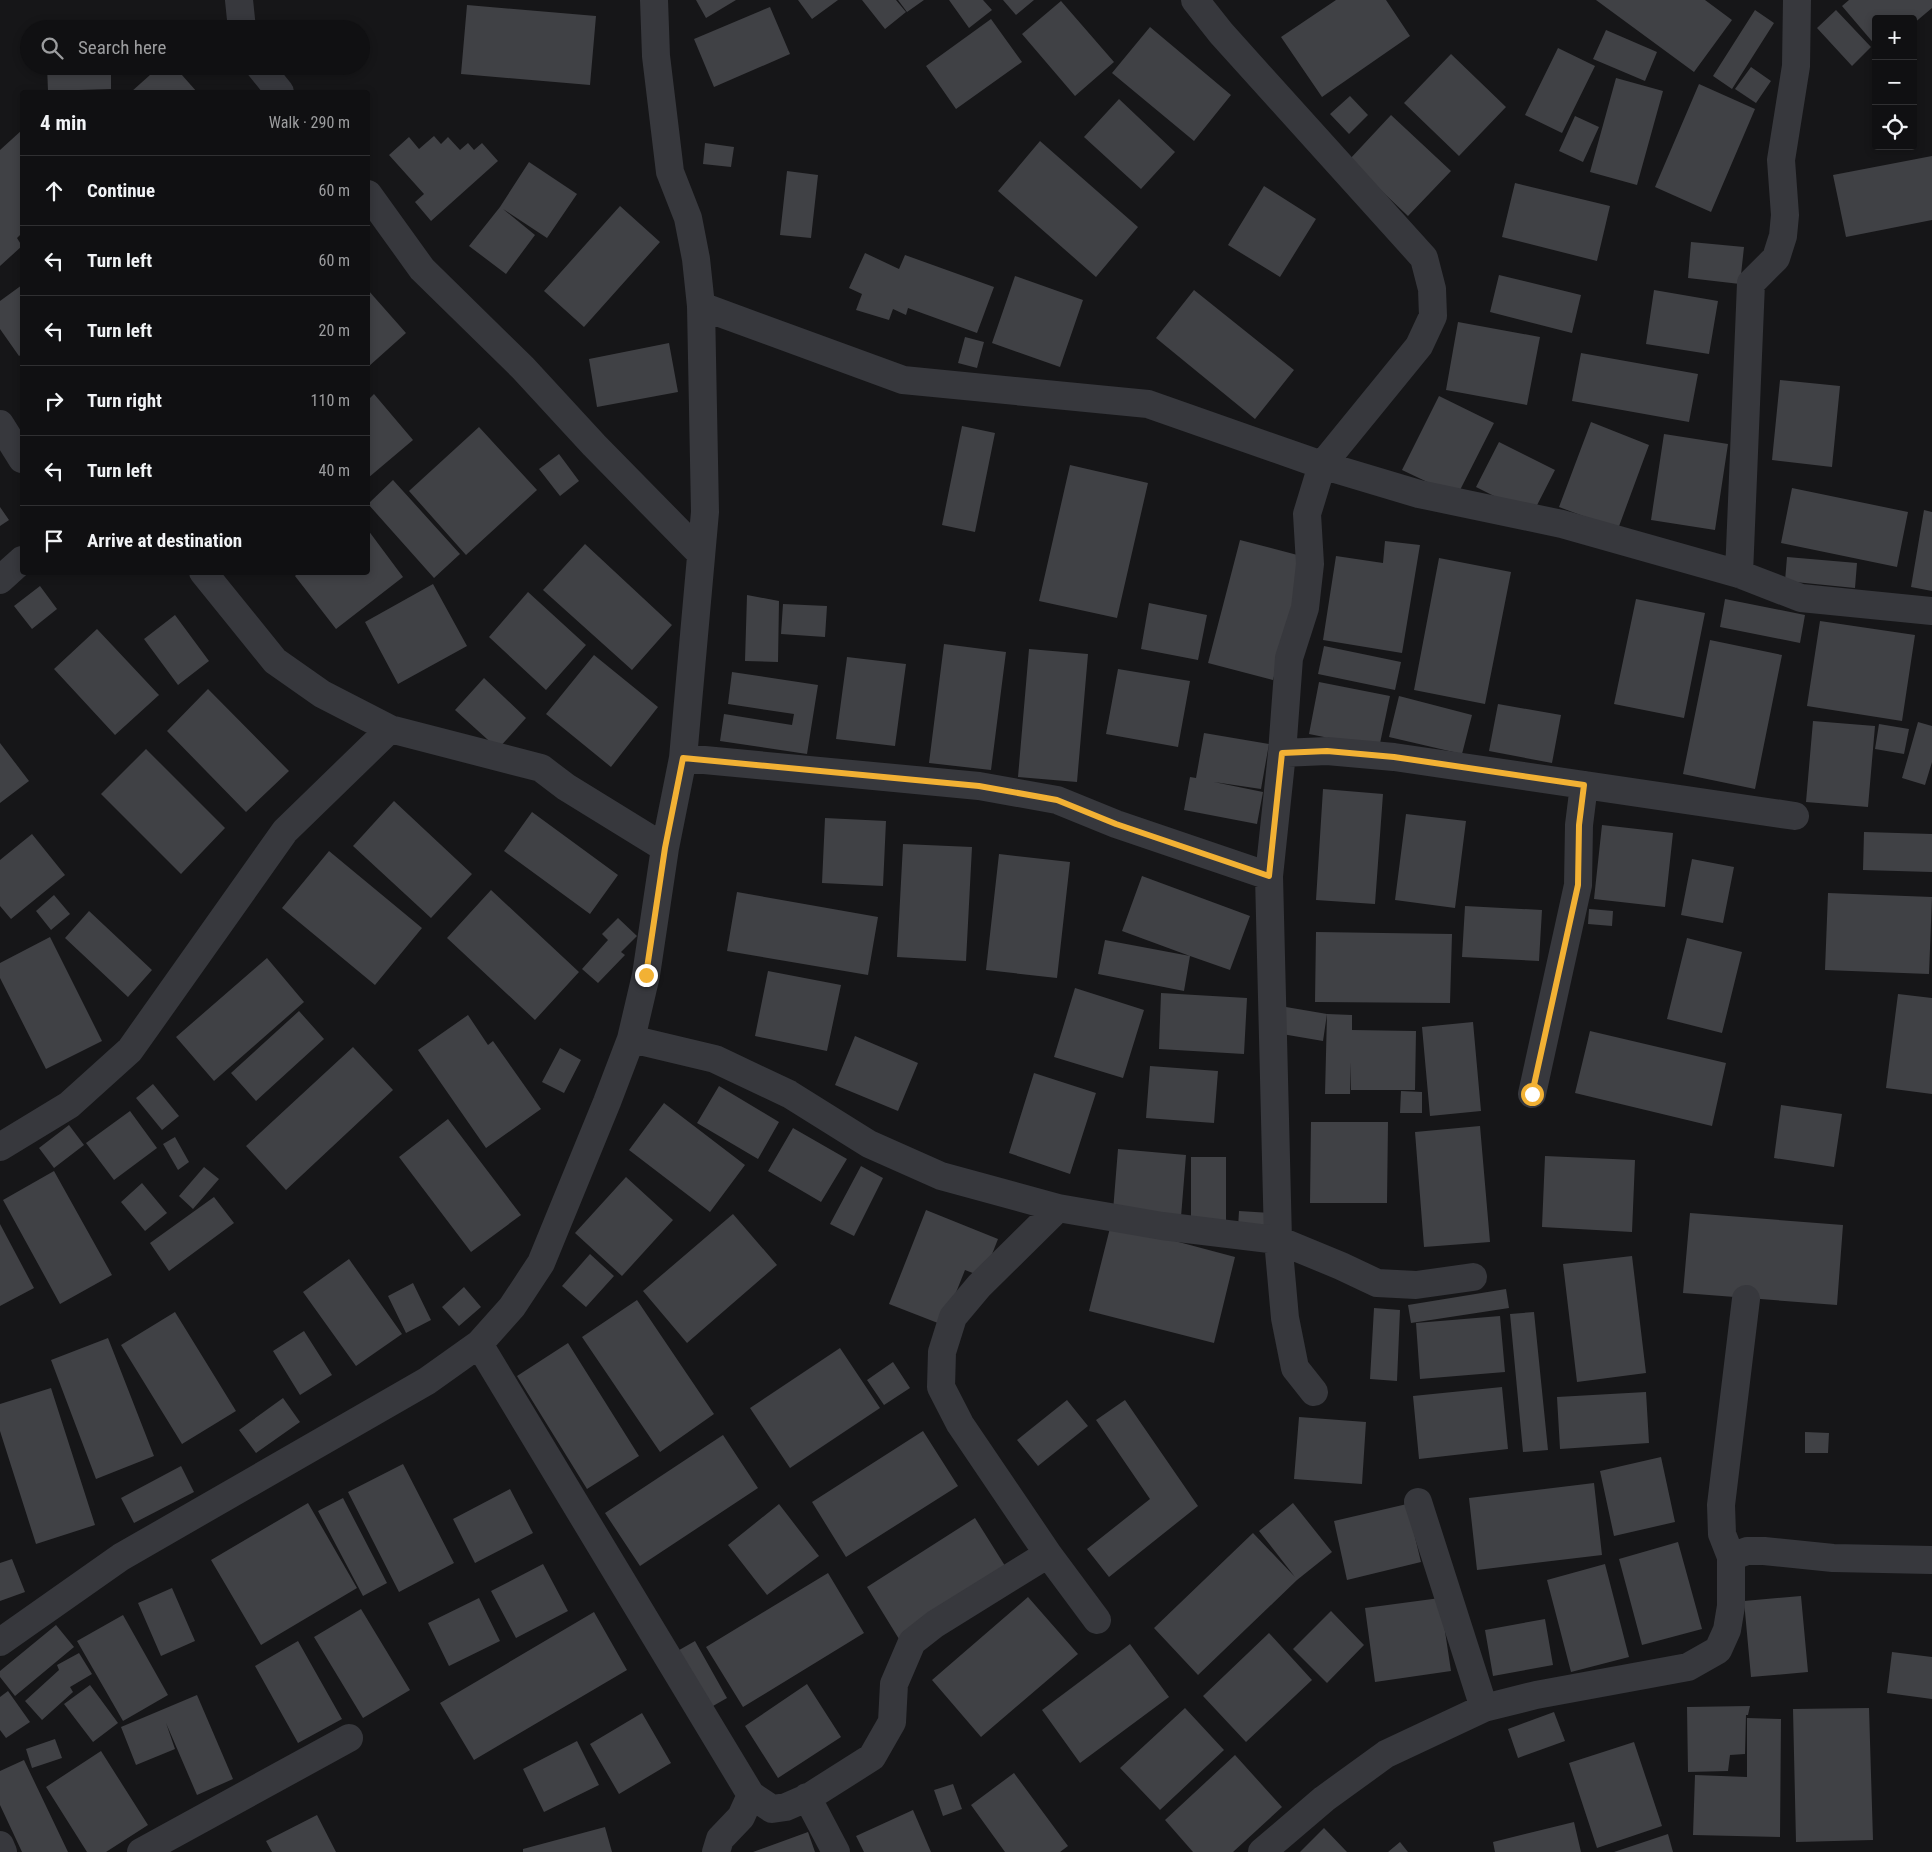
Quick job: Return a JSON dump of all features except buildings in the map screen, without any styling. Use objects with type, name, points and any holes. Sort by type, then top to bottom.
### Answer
[{"type":"street","points":[[239,0],[241,20]]},
{"type":"street","points":[[0,1642],[121,1557],[427,1381],[479,1344],[512,1307],[541,1263],[607,1102],[631,1039],[646,975],[665,848],[683,758],[705,512],[701,306],[696,259],[688,218],[670,172],[656,56],[654,0]]},
{"type":"street","points":[[1195,0],[1221,33],[1424,258],[1432,289],[1433,316],[1420,346],[1322,464],[1307,514],[1310,564],[1305,608],[1289,658],[1282,753],[1269,876],[1278,1240],[1285,1318],[1295,1368],[1314,1392]]},
{"type":"street","points":[[1738,574],[1751,283],[1776,258],[1783,236],[1785,215],[1781,160],[1796,66],[1797,0]]},
{"type":"street","points":[[266,75],[278,90]]},
{"type":"street","points":[[370,197],[422,269],[523,368],[594,445],[701,554]]},
{"type":"street","points":[[701,306],[903,380],[1148,404],[1322,464],[1418,494],[1562,524],[1738,574],[1800,598],[1932,611]]},
{"type":"street","points":[[0,424],[20,456]]},
{"type":"street","points":[[0,580],[20,562]]},
{"type":"street","points":[[204,575],[275,661],[322,694],[390,729],[541,768],[566,787],[665,848]]},
{"type":"street","points":[[0,1148],[69,1105],[130,1050],[285,831],[390,729]]},
{"type":"street","points":[[1282,753],[1327,751],[1394,757],[1795,816]]},
{"type":"street","points":[[683,758],[979,786],[1057,800],[1116,824],[1269,876]]},
{"type":"street","points":[[1532,1094],[1578,885],[1579,825],[1584,785]]},
{"type":"street","points":[[631,1039],[715,1059],[789,1094],[869,1144],[941,1176],[1058,1208],[1162,1226],[1278,1240],[1342,1266],[1377,1283],[1416,1285],[1473,1277]]},
{"type":"street","points":[[1058,1208],[979,1286],[954,1317],[942,1352],[941,1387],[960,1424],[1048,1554],[1097,1620]]},
{"type":"street","points":[[1262,1852],[1324,1799],[1386,1754],[1484,1708],[1536,1695],[1688,1667],[1718,1650],[1727,1630],[1731,1606],[1731,1557],[1722,1534],[1721,1505],[1746,1299]]},
{"type":"street","points":[[479,1344],[751,1795],[772,1809],[786,1807],[807,1797],[872,1756],[892,1722],[894,1684],[912,1642],[936,1624],[1048,1554]]},
{"type":"street","points":[[1418,1502],[1484,1708]]},
{"type":"street","points":[[1731,1557],[1747,1551],[1764,1551],[1833,1558],[1932,1560]]},
{"type":"street","points":[[141,1852],[349,1738]]},
{"type":"street","points":[[716,1852],[720,1839],[741,1816],[751,1795]]},
{"type":"street","points":[[807,1797],[836,1852]]},
{"type":"street","points":[[0,1845],[3,1852]]},
{"type":"route","points":[[646,975],[665,848],[683,758],[979,786],[1057,800],[1116,824],[1269,876],[1282,753],[1327,751],[1394,757],[1584,785],[1579,825],[1578,885],[1532,1094]]}]
